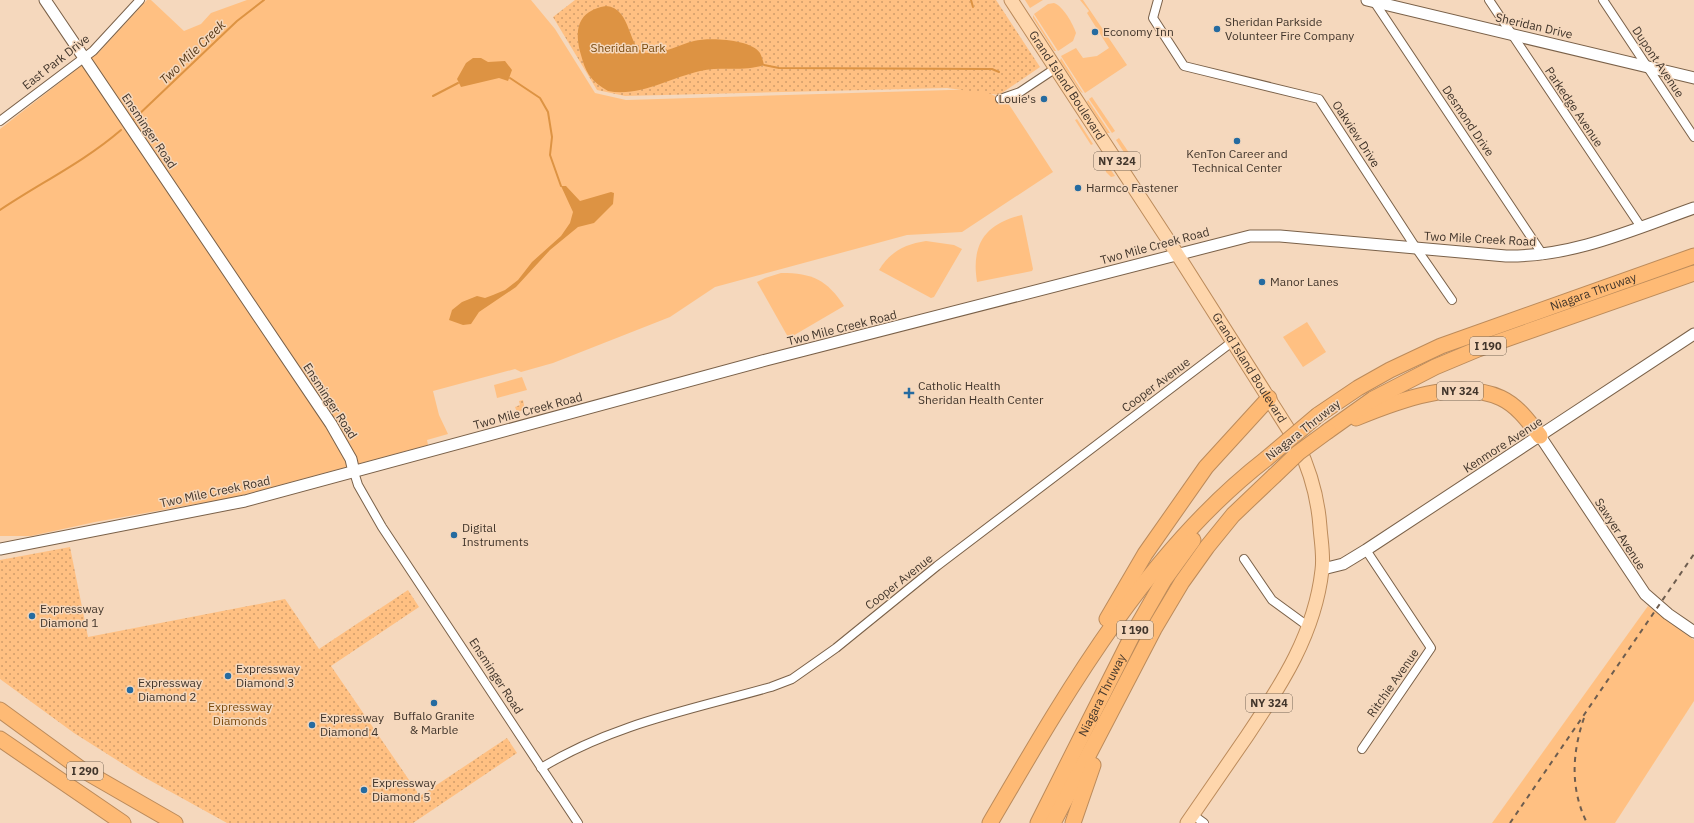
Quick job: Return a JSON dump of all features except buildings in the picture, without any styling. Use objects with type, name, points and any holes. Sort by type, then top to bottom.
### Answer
[{"type":"highway","name":"Niagara Thruway","points":[[1038,823],[1133,634],[1164,580],[1189,545],[1266,459],[1318,415],[1358,388],[1390,370],[1441,346],[1694,256]]},
{"type":"highway","name":"Niagara Thruway","points":[[1053,823],[1154,629],[1207,547],[1234,515],[1298,453],[1373,399],[1435,367],[1478,349],[1694,273]]},
{"type":"highway","name":"NY 324","points":[[1328,431],[1408,398],[1442,392],[1465,391],[1488,393],[1502,399],[1520,412],[1540,436]]},
{"type":"highway","points":[[1066,698],[1078,670],[1145,554],[1206,467],[1269,398]]},
{"type":"highway","points":[[990,823],[1112,626],[1170,553],[1237,481],[1266,459]]},
{"type":"highway","points":[[1073,823],[1084,786],[1129,677]]},
{"type":"highway","name":"I 290","points":[[0,710],[81,769],[175,823]]},
{"type":"highway","name":"I 290","points":[[0,739],[123,823]]},
{"type":"main road","name":"Grand Island Boulevard","points":[[1011,0],[1177,254],[1297,443],[1308,470],[1320,522],[1322,568],[1315,607],[1309,627],[1292,665],[1278,690],[1190,819]]},
{"type":"street","name":"Ensminger Road","points":[[45,0],[331,424],[351,459],[358,485],[382,527],[578,823]]},
{"type":"street","name":"East Park Drive","points":[[0,121],[93,51],[140,0]]},
{"type":"street","name":"Oakview Drive","points":[[1158,0],[1153,18],[1184,66],[1318,99],[1452,300]]},
{"type":"street","name":"Parkedge Avenue","points":[[1489,0],[1641,227]]},
{"type":"street","name":"Dupont Avenue","points":[[1603,0],[1694,137]]},
{"type":"street","name":"Sheridan Drive","points":[[1371,1],[1694,78]]},
{"type":"street","name":"Desmond Drive","points":[[1371,1],[1543,255]]},
{"type":"street","points":[[1000,99],[1020,92],[1056,68]]},
{"type":"street","name":"Two Mile Creek Road","points":[[0,549],[245,501],[759,362],[1250,236],[1280,236],[1506,256],[1543,255],[1592,244],[1694,208]]},
{"type":"street","name":"Kenmore Avenue","points":[[1322,568],[1343,564],[1366,550],[1694,334]]},
{"type":"street","name":"Cooper Avenue","points":[[542,768],[571,751],[615,731],[771,687],[796,676],[836,648],[934,569],[1232,342]]},
{"type":"street","name":"Sawyer Avenue","points":[[1540,436],[1645,594],[1668,614],[1694,632]]},
{"type":"street","name":"Ritchie Avenue","points":[[1362,749],[1431,648],[1366,550]]},
{"type":"street","points":[[1244,559],[1272,600],[1309,627]]},
{"type":"street","points":[[1190,819],[1204,823]]},
{"type":"green space","points":[[147,0],[151,0],[184,31],[201,24],[211,13],[247,0],[531,0],[555,29],[595,93],[626,100],[982,89],[1008,103],[1053,172],[962,232],[907,235],[715,287],[670,317],[553,363],[521,372],[515,369],[433,391],[439,415],[448,434],[427,440],[428,445],[235,497],[95,522],[31,536],[0,536],[0,129],[99,52]]},
{"type":"green space","name":"Sheridan Park","points":[[575,0],[996,0],[1040,67],[999,95],[947,88],[625,96],[597,90],[553,17]]},
{"type":"green space","points":[[1025,0],[1043,0],[1030,8]]},
{"type":"green space","points":[[1080,0],[1083,0],[1127,65],[1085,93],[1061,56],[1076,48],[1083,58],[1097,56],[1109,48],[1087,13],[1089,11]]},
{"type":"green space","points":[[1054,3],[1064,11],[1076,33],[1073,41],[1058,51],[1034,14],[1048,4]]},
{"type":"green space","points":[[1033,15],[1056,51],[1054,51],[1033,18]]},
{"type":"green space","points":[[1061,58],[1083,93],[1060,61]]},
{"type":"green space","points":[[1092,97],[1115,131],[1112,133],[1089,99]]},
{"type":"green space","points":[[1088,100],[1110,133],[1107,133],[1087,102]]},
{"type":"green space","points":[[1077,119],[1093,144],[1091,145],[1075,120]]},
{"type":"green space","points":[[1119,138],[1138,166],[1134,168],[1116,140]]},
{"type":"green space","points":[[1104,163],[1106,163],[1115,176],[1111,177],[1106,172]]},
{"type":"green space","points":[[1022,215],[1033,269],[1032,271],[977,282],[976,257],[983,238],[990,230],[999,224]]},
{"type":"green space","points":[[926,241],[954,245],[962,249],[934,297],[931,298],[879,270],[888,258],[899,250],[911,244]]},
{"type":"green space","points":[[781,273],[802,274],[818,280],[825,284],[838,297],[844,306],[791,337],[788,337],[757,282]]},
{"type":"green space","points":[[1307,322],[1326,352],[1303,367],[1283,337]]},
{"type":"green space","points":[[522,377],[527,390],[497,398],[494,385]]},
{"type":"green space","points":[[523,400],[525,410],[517,412],[515,407],[520,405],[519,401]]},
{"type":"green space","name":"Expressway Diamonds","points":[[70,547],[88,637],[285,599],[319,649],[408,590],[419,607],[331,666],[420,796],[507,738],[517,753],[413,823],[227,823],[142,776],[74,733],[0,679],[0,560]]},
{"type":"green space","points":[[1648,606],[1694,640],[1694,701],[1615,823],[1492,823]]},
{"type":"shaded area","points":[[606,6],[615,9],[621,14],[626,21],[636,46],[641,51],[647,53],[659,52],[694,41],[709,39],[729,40],[755,48],[760,53],[764,65],[748,68],[700,71],[643,89],[620,92],[608,91],[595,82],[588,73],[581,55],[578,38],[580,23],[584,17],[589,12]]},
{"type":"shaded area","points":[[473,58],[481,58],[488,62],[505,61],[512,70],[508,81],[499,78],[461,87],[457,79],[466,63]]},
{"type":"shaded area","points":[[561,186],[566,186],[580,201],[611,192],[614,193],[613,204],[594,223],[578,227],[550,250],[516,287],[479,312],[471,324],[463,325],[449,320],[452,310],[462,302],[477,296],[485,298],[505,290],[518,280],[532,262],[561,236],[570,223],[573,212]]},
{"type":"waterway","name":"Two Mile Creek","points":[[134,119],[237,21],[264,0]]},
{"type":"waterway","points":[[971,0],[973,7]]},
{"type":"waterway","points":[[764,65],[779,68],[992,69],[999,72]]},
{"type":"waterway","points":[[510,78],[540,98],[548,112],[552,137],[550,155],[561,186]]},
{"type":"waterway","points":[[433,96],[458,83]]},
{"type":"waterway","name":"Two Mile Creek","points":[[0,210],[77,162],[107,142],[121,130]]},
{"type":"railway","points":[[1510,823],[1694,554]]},
{"type":"railway","points":[[1584,718],[1575,758],[1575,784],[1581,810],[1587,823]]},
{"type":"place","name":"Sheridan Parkside Volunteer Fire Company","points":[[1217,29]]},
{"type":"place","name":"Economy Inn","points":[[1095,32]]},
{"type":"place","name":"Louie's","points":[[1044,99]]},
{"type":"place","name":"KenTon Career and Technical Center","points":[[1237,141]]},
{"type":"place","name":"Harmco Fastener","points":[[1078,188]]},
{"type":"place","name":"Manor Lanes","points":[[1262,282]]},
{"type":"place","name":"Catholic Health Sheridan Health Center","points":[[909,393]]},
{"type":"place","name":"Digital Instruments","points":[[454,535]]},
{"type":"place","name":"Expressway Diamond 1","points":[[32,616]]},
{"type":"place","name":"Expressway Diamond 3","points":[[228,676]]},
{"type":"place","name":"Expressway Diamond 2","points":[[130,690]]},
{"type":"place","name":"Buffalo Granite & Marble","points":[[434,703]]},
{"type":"place","name":"Expressway Diamond 4","points":[[312,725]]},
{"type":"place","name":"Expressway Diamond 5","points":[[364,790]]}]
